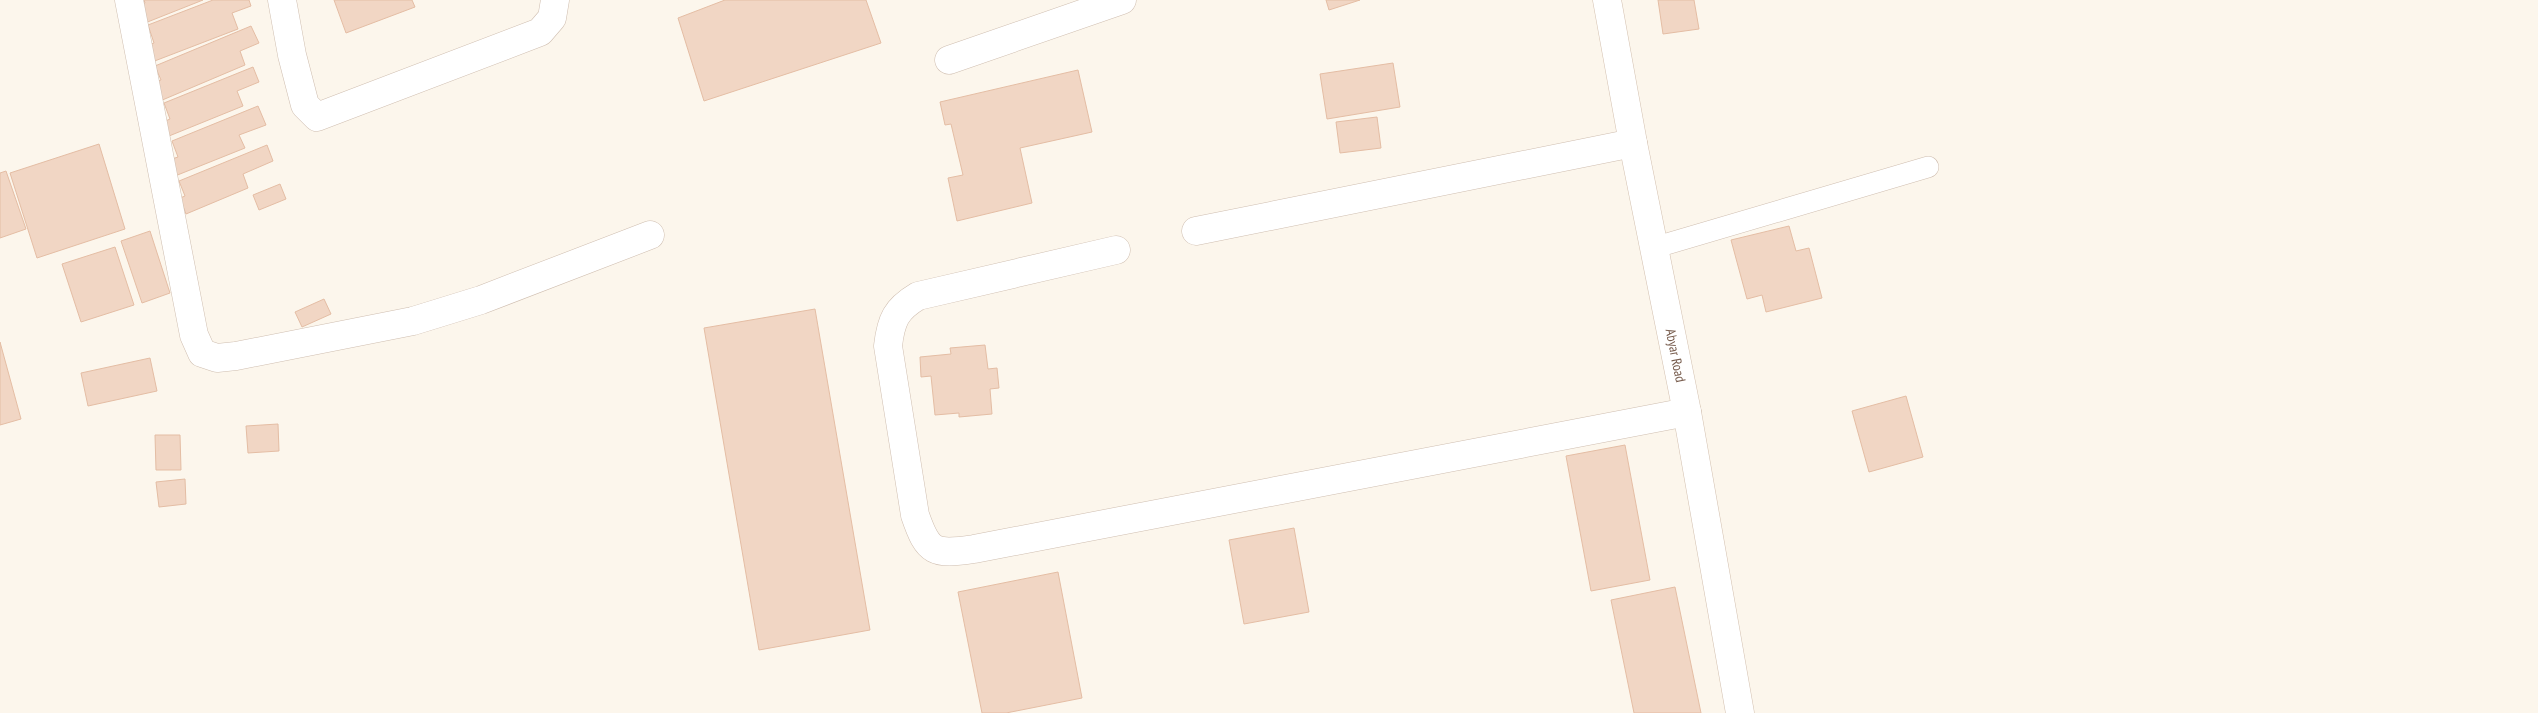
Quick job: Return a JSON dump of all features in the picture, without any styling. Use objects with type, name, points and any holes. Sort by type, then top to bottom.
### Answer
[{"type":"street","points":[[129,0],[192,328],[202,352],[217,358],[236,356],[413,321],[481,300],[650,235]]},
{"type":"street","points":[[282,0],[292,55],[305,105],[317,117],[540,32],[552,18],[555,0]]},
{"type":"street","points":[[949,60],[1122,0]]},
{"type":"street","name":"Abyar Road","points":[[1607,0],[1632,143],[1686,412],[1740,713]]},
{"type":"street","points":[[1196,231],[1632,143]]},
{"type":"street","points":[[1116,250],[918,296],[903,305],[896,315],[890,329],[888,346],[915,515],[923,539],[934,550],[952,552],[983,547],[1686,412]]},
{"type":"lane","points":[[1653,248],[1928,167]]},
{"type":"building","points":[[144,0],[203,0],[145,23],[138,6],[145,3]]},
{"type":"building","points":[[213,0],[249,0],[251,6],[232,13],[238,29],[152,62],[146,46],[154,43],[148,25]]},
{"type":"building","points":[[334,0],[412,0],[415,7],[346,33]]},
{"type":"building","points":[[725,0],[866,0],[881,43],[704,101],[678,18]]},
{"type":"building","points":[[1326,0],[1360,0],[1329,10]]},
{"type":"building","points":[[1658,0],[1694,0],[1699,29],[1663,34]]},
{"type":"building","points":[[251,26],[259,43],[240,51],[245,65],[160,101],[153,83],[161,80],[155,66]]},
{"type":"building","points":[[1393,63],[1400,107],[1327,119],[1320,74]]},
{"type":"building","points":[[253,67],[259,82],[237,91],[243,106],[169,136],[163,122],[170,119],[164,103]]},
{"type":"building","points":[[1078,70],[1092,132],[1020,148],[1032,203],[957,221],[948,178],[963,175],[951,124],[945,125],[940,102]]},
{"type":"building","points":[[258,106],[266,125],[239,135],[245,148],[175,176],[169,160],[178,157],[172,141]]},
{"type":"building","points":[[1377,117],[1381,148],[1340,153],[1336,122]]},
{"type":"building","points":[[99,144],[125,229],[37,258],[10,173]]},
{"type":"building","points":[[267,145],[273,161],[243,174],[248,188],[186,214],[180,198],[185,196],[179,181]]},
{"type":"building","points":[[6,171],[26,229],[0,238],[0,173]]},
{"type":"building","points":[[280,184],[286,199],[259,210],[253,195]]},
{"type":"building","points":[[1789,226],[1796,251],[1809,248],[1822,298],[1766,312],[1762,295],[1747,299],[1731,240]]},
{"type":"building","points":[[150,231],[170,293],[142,303],[121,241]]},
{"type":"building","points":[[115,247],[134,305],[81,322],[62,264]]},
{"type":"building","points":[[324,299],[331,314],[302,327],[295,312]]},
{"type":"building","points":[[815,309],[870,630],[759,650],[704,328]]},
{"type":"building","points":[[0,342],[21,419],[0,425]]},
{"type":"building","points":[[985,345],[988,369],[997,368],[999,388],[990,389],[992,414],[959,417],[959,413],[935,415],[931,376],[921,377],[920,357],[951,354],[950,348]]},
{"type":"building","points":[[150,358],[157,391],[88,406],[81,373]]},
{"type":"building","points":[[1906,396],[1923,457],[1869,472],[1852,411]]},
{"type":"building","points":[[278,424],[279,451],[248,453],[246,426]]},
{"type":"building","points":[[155,435],[180,435],[181,470],[156,470]]},
{"type":"building","points":[[1625,445],[1650,580],[1591,591],[1566,456]]},
{"type":"building","points":[[185,479],[186,504],[159,507],[156,482]]},
{"type":"building","points":[[1294,528],[1309,612],[1244,624],[1229,540]]},
{"type":"building","points":[[1058,572],[1082,698],[1006,713],[982,713],[958,592]]},
{"type":"building","points":[[1675,587],[1701,713],[1634,713],[1611,600]]}]
